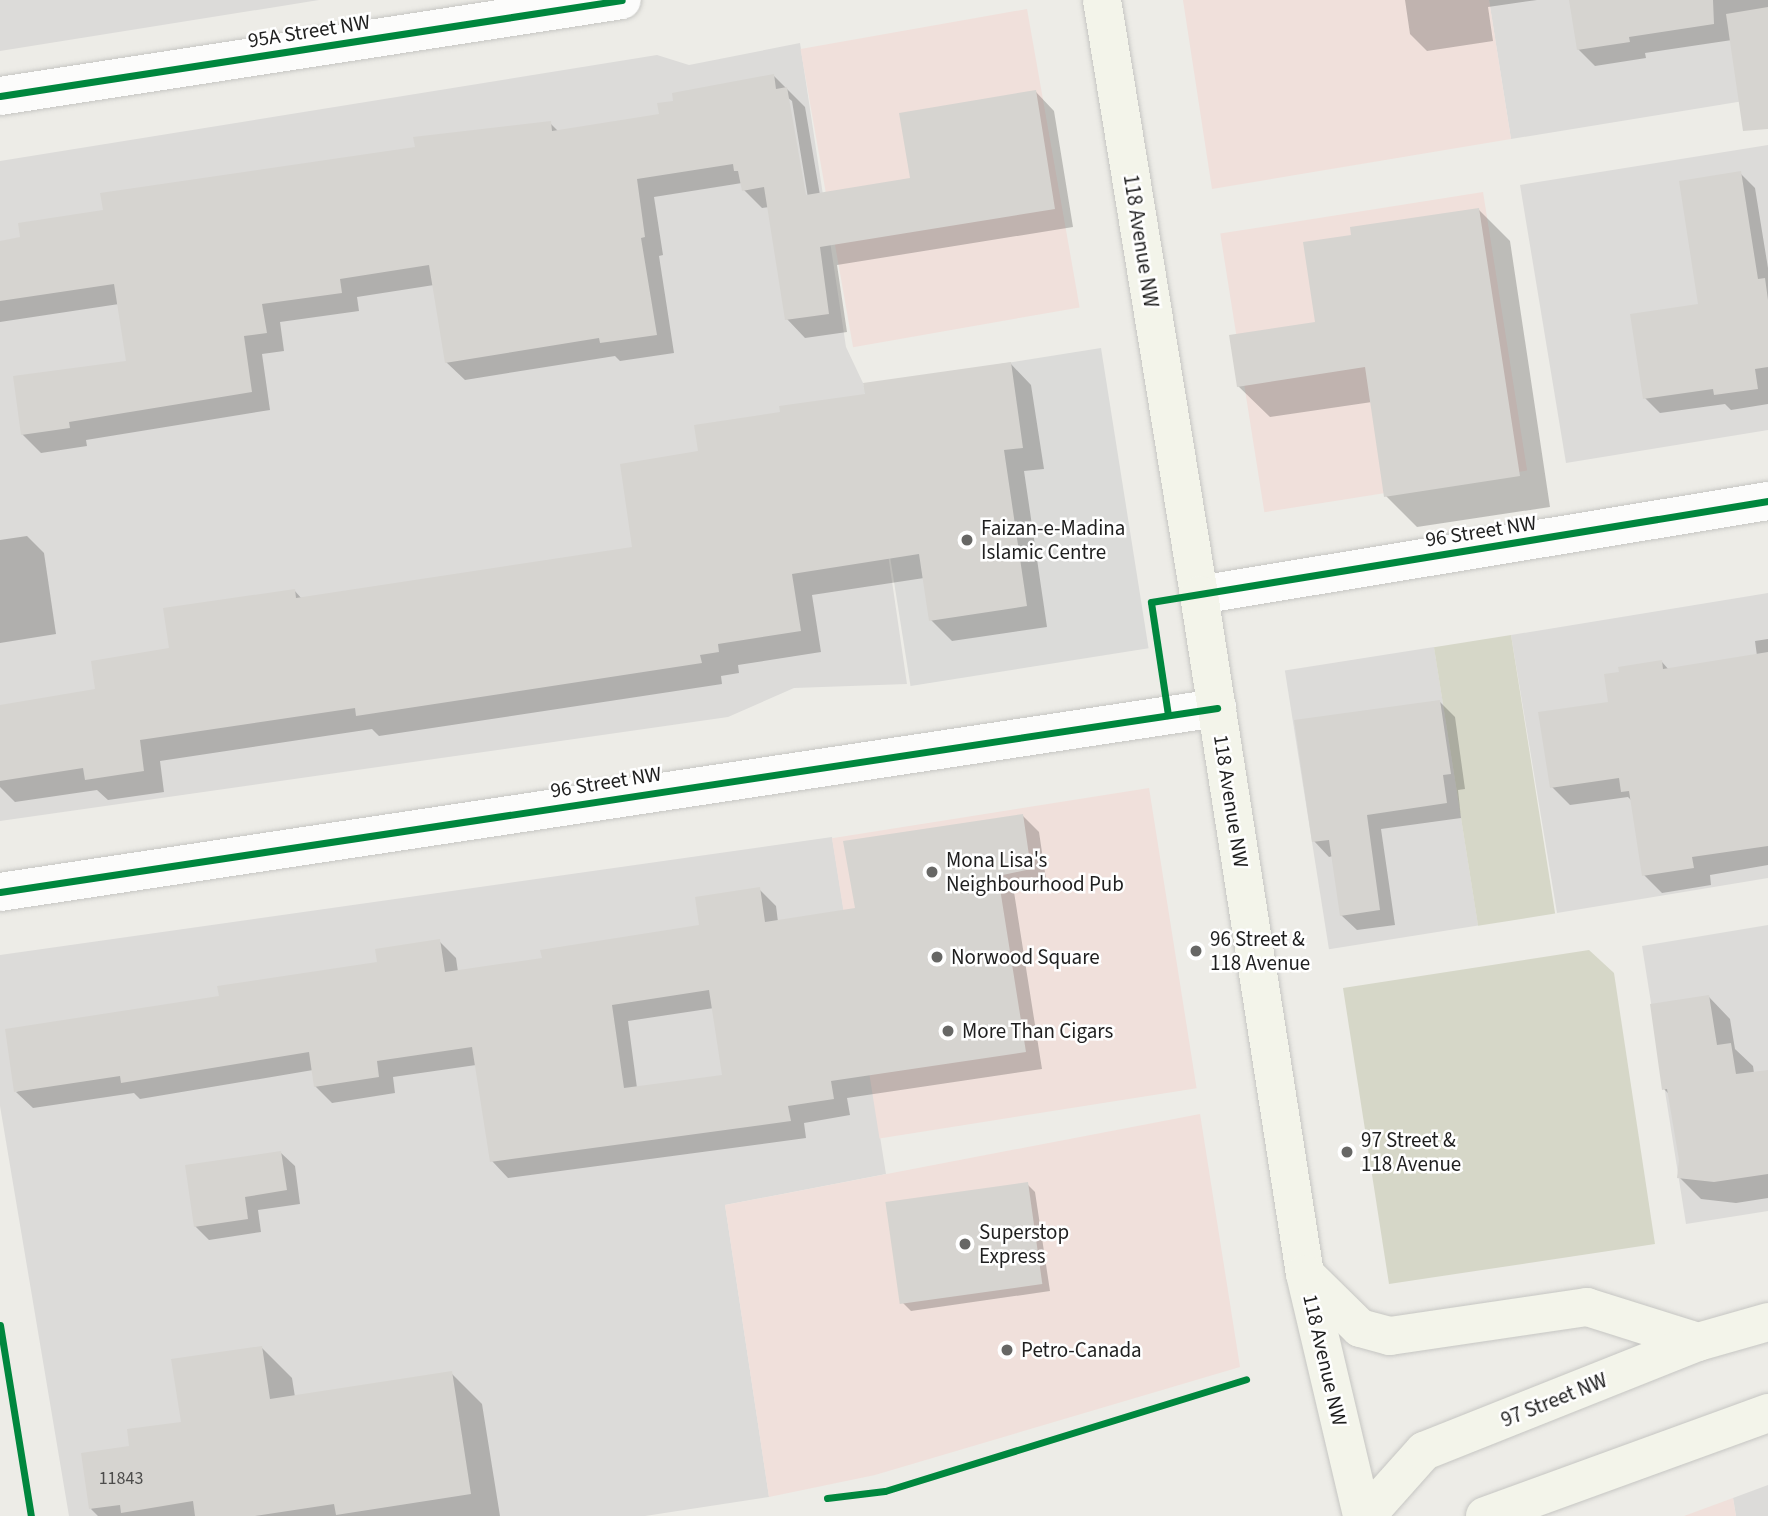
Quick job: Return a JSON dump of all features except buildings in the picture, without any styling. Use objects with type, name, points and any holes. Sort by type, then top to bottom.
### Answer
[{"type":"main road","name":"118 Avenue NW","points":[[1102,0],[1199,595],[1305,1274],[1364,1516]]},
{"type":"main road","points":[[1305,1274],[1360,1328],[1390,1336],[1587,1307],[1698,1342]]},
{"type":"main road","name":"97 Street NW","points":[[1364,1516],[1424,1451],[1698,1342],[1768,1322]]},
{"type":"main road","points":[[1485,1516],[1768,1413]]},
{"type":"street","name":"95A Street NW","points":[[0,96],[622,0]]},
{"type":"street","name":"96 Street NW","points":[[1199,595],[1768,501]]},
{"type":"street","name":"96 Street NW","points":[[0,892],[1217,708]]},
{"type":"shaded area","points":[[0,0],[319,0],[0,51]]},
{"type":"shaded area","points":[[1183,0],[1489,0],[1511,139],[1212,189]]},
{"type":"shaded area","points":[[1489,0],[1768,0],[1768,97],[1511,139]]},
{"type":"shaded area","points":[[1027,9],[1080,307],[853,347],[800,49]]},
{"type":"shaded area","points":[[800,43],[846,347],[863,383],[907,684],[794,688],[728,717],[0,821],[0,161],[657,55],[689,65]]},
{"type":"shaded area","points":[[1768,145],[1768,430],[1566,463],[1520,185]]},
{"type":"shaded area","points":[[1483,192],[1527,471],[1264,512],[1220,234]]},
{"type":"shaded area","points":[[1101,348],[1149,648],[911,686],[863,386]]},
{"type":"shaded area","points":[[1768,593],[1768,878],[1557,913],[1511,635]]},
{"type":"shaded area","points":[[1511,635],[1555,914],[1478,926],[1434,647]]},
{"type":"shaded area","points":[[1434,647],[1478,926],[1329,949],[1285,671]]},
{"type":"shaded area","points":[[1149,788],[1197,1088],[880,1138],[832,838]]},
{"type":"shaded area","points":[[832,837],[886,1174],[725,1205],[769,1497],[645,1516],[69,1516],[0,1106],[0,955]]},
{"type":"shaded area","points":[[1768,925],[1768,1211],[1686,1224],[1642,946]]},
{"type":"shaded area","points":[[1589,950],[1614,973],[1655,1244],[1389,1284],[1343,988]]},
{"type":"shaded area","points":[[1200,1114],[1240,1367],[875,1475],[769,1497],[725,1205]]},
{"type":"shaded area","points":[[1768,1485],[1768,1516],[1736,1516],[1733,1498]]},
{"type":"shaded area","points":[[1733,1498],[1736,1516],[1684,1516]]},
{"type":"cycle path","points":[[0,96],[622,0]]},
{"type":"cycle path","points":[[1168,715],[1151,602],[1768,501]]},
{"type":"cycle path","points":[[0,892],[1217,708]]},
{"type":"cycle path","points":[[0,1325],[31,1516]]},
{"type":"cycle path","points":[[827,1498],[885,1491],[1246,1379]]},
{"type":"place","name":"Faizan-e-Madina Islamic Centre","points":[[967,540]]},
{"type":"place","name":"Mona Lisa's Neighbourhood Pub","points":[[932,872]]},
{"type":"place","name":"96 Street & 118 Avenue","points":[[1196,951]]},
{"type":"place","name":"Norwood Square","points":[[937,957]]},
{"type":"place","name":"More Than Cigars","points":[[948,1031]]},
{"type":"place","name":"97 Street & 118 Avenue","points":[[1347,1152]]},
{"type":"place","name":"Superstop Express","points":[[965,1244]]},
{"type":"place","name":"Petro-Canada","points":[[1007,1350]]}]
